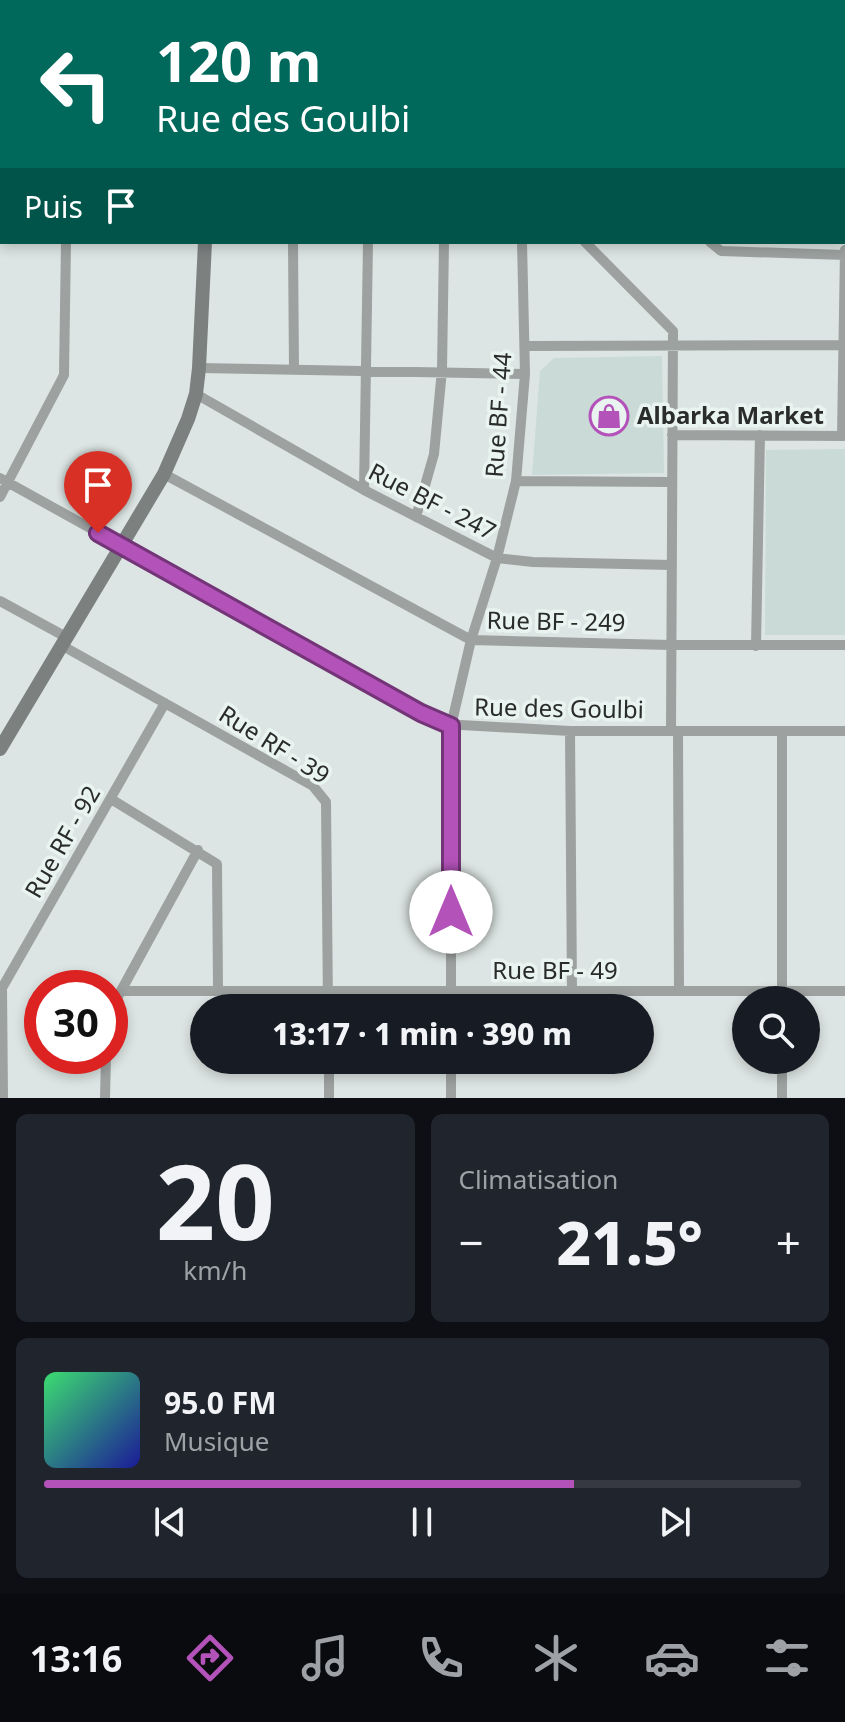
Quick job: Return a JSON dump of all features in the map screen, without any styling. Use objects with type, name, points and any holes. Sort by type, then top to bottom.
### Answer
[{"type":"street","points":[[0,497],[4,480],[64,375],[66,244]]},
{"type":"street","points":[[0,749],[164,474],[196,394],[205,244]]},
{"type":"street","points":[[293,244],[294,370]]},
{"type":"street","points":[[364,490],[368,244]]},
{"type":"street","points":[[416,517],[434,454],[442,370],[444,244]]},
{"type":"street","name":"Rue BF - 44","points":[[451,992],[451,726],[471,640],[497,558],[516,481],[525,374],[522,244]]},
{"type":"street","points":[[587,244],[673,331],[671,645],[679,991]]},
{"type":"street","points":[[672,435],[844,436],[845,253],[721,251],[712,244]]},
{"type":"street","points":[[525,346],[844,345]]},
{"type":"street","points":[[199,368],[442,370],[525,374]]},
{"type":"street","name":"Rue BF - 247","points":[[196,394],[364,490],[497,558],[533,562],[672,565]]},
{"type":"street","points":[[756,646],[760,435]]},
{"type":"street","name":"Rue BF - 249","points":[[164,474],[471,640],[845,645]]},
{"type":"street","name":"Rue des Goulbi","points":[[4,480],[421,713],[451,726],[570,731],[845,731]]},
{"type":"street","points":[[516,481],[672,482]]},
{"type":"street","name":"Rue RF - 39","points":[[0,601],[165,703],[313,786],[323,795],[326,802],[328,992]]},
{"type":"street","name":"Rue RF - 92","points":[[3,1098],[2,988],[165,703]]},
{"type":"street","points":[[570,731],[572,991]]},
{"type":"street","points":[[782,731],[782,986]]},
{"type":"street","points":[[111,799],[198,850],[218,867],[218,991]]},
{"type":"street","points":[[128,978],[198,850]]},
{"type":"street","name":"Rue BF - 49","points":[[128,991],[732,994]]},
{"type":"street","name":"Rue BF - 49","points":[[820,993],[845,991]]},
{"type":"street","points":[[105,1098],[106,1074]]},
{"type":"street","points":[[329,1074],[329,1098]]},
{"type":"street","points":[[451,1074],[451,1098]]},
{"type":"street","points":[[782,1074],[782,1098]]},
{"type":"shaded area","points":[[662,356],[664,473],[532,475],[540,371],[554,358]]},
{"type":"shaded area","points":[[845,449],[845,635],[765,635],[766,450]]},
{"type":"place","name":"Albarka Market","points":[[609,416]]},
{"type":"route","points":[[98,533],[421,713],[451,726],[451,912]]}]
